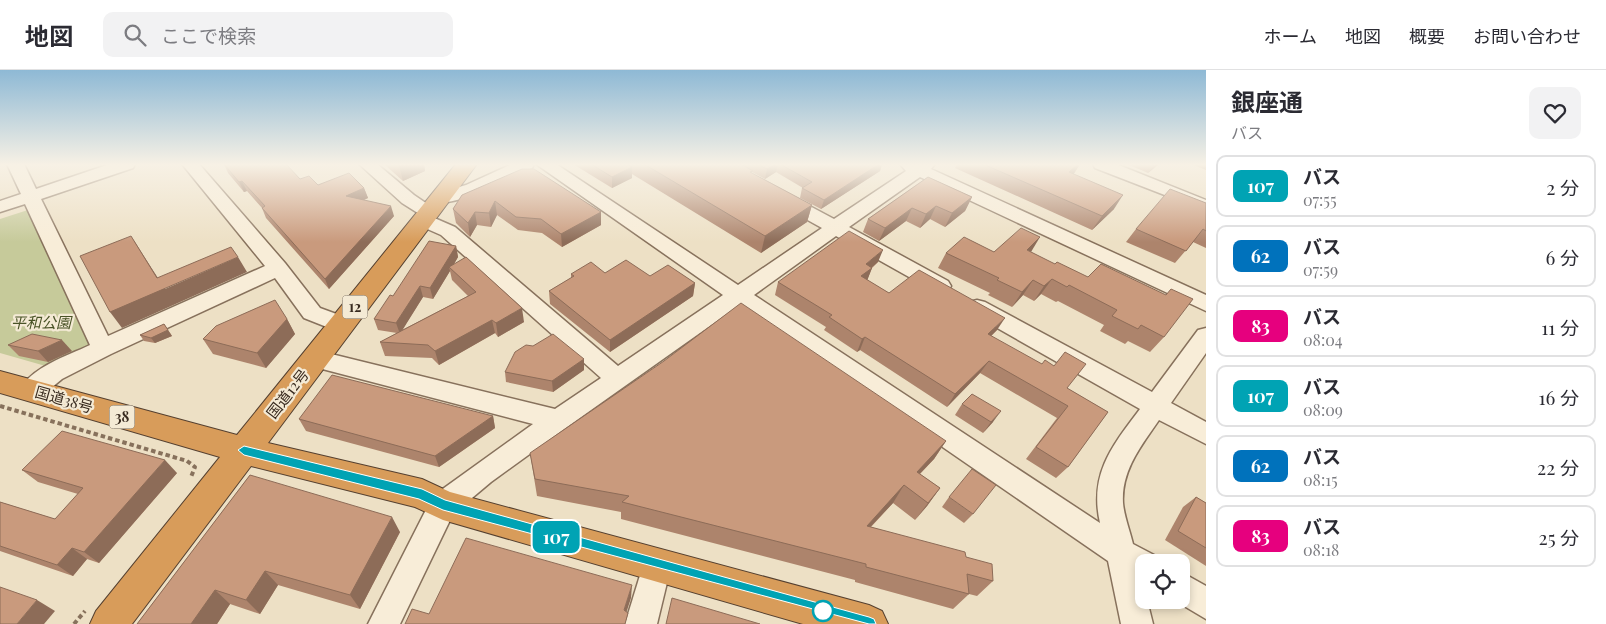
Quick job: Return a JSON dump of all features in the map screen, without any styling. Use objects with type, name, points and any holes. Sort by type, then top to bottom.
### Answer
[{"type":"highway","name":"国道12号","points":[[109,624],[447,190]]},
{"type":"highway","name":"国道38号","points":[[8,392],[422,494],[443,505],[869,624]]},
{"type":"street","points":[[29,190],[103,348]]},
{"type":"street","points":[[0,207],[50,190]]},
{"type":"street","points":[[212,190],[278,268],[312,313],[342,325]]},
{"type":"street","points":[[397,190],[408,199],[431,210],[448,231],[618,379]]},
{"type":"street","points":[[431,210],[470,190]]},
{"type":"street","points":[[582,190],[1131,559]]},
{"type":"street","points":[[384,624],[443,505],[482,474],[835,228],[886,190]]},
{"type":"street","points":[[968,190],[1206,304]]},
{"type":"street","points":[[1166,190],[1206,206]]},
{"type":"street","points":[[770,192],[1206,434]]},
{"type":"street","points":[[8,392],[54,373],[103,348],[278,268]]},
{"type":"street","points":[[1136,624],[1131,559],[1110,503],[1112,476],[1121,454],[1206,336]]},
{"type":"street","points":[[315,358],[558,420]]},
{"type":"street","points":[[641,624],[656,566]]},
{"type":"street","points":[[1190,593],[1206,604]]},
{"type":"path","points":[[8,392],[187,461]]},
{"type":"green space","name":"平和公園","points":[[31,209],[95,344],[49,367],[0,353],[0,219]]},
{"type":"building","points":[[250,190],[360,190],[346,196],[391,206],[325,279],[262,208],[265,206]]},
{"type":"building","points":[[474,190],[566,190],[601,212],[561,234],[541,219],[516,217],[495,201],[489,213],[475,212],[468,223],[453,209],[462,195]]},
{"type":"building","points":[[687,190],[784,190],[812,205],[765,236]]},
{"type":"building","points":[[805,190],[840,190],[824,200]]},
{"type":"building","points":[[910,190],[956,190],[972,197],[952,213],[936,206],[926,214],[912,208],[885,228],[868,219]]},
{"type":"building","points":[[1042,190],[1111,190],[1123,195],[1102,216]]},
{"type":"building","points":[[1169,190],[1206,203],[1206,231],[1203,229],[1186,251],[1136,229]]},
{"type":"building","points":[[1021,228],[1040,237],[1027,250],[1055,264],[1057,262],[1088,277],[1101,264],[1166,295],[1171,289],[1193,299],[1164,337],[1141,325],[1138,329],[1112,316],[1117,310],[1069,285],[1067,287],[1052,279],[1044,286],[1033,280],[1022,292],[997,280],[999,278],[946,253],[964,237],[994,252]]},
{"type":"building","points":[[849,231],[883,250],[866,264],[872,268],[861,276],[889,293],[919,270],[1005,318],[988,334],[1042,364],[1045,360],[1054,366],[1065,352],[1086,364],[1067,388],[1108,412],[1068,467],[1036,447],[1068,406],[989,361],[955,394],[865,337],[862,339],[829,317],[832,315],[778,282]]},
{"type":"building","points":[[131,236],[157,278],[231,247],[238,257],[110,312],[80,256]]},
{"type":"building","points":[[429,241],[456,246],[430,288],[420,286],[396,323],[374,319],[390,295],[393,296]]},
{"type":"building","points":[[466,257],[522,308],[496,323],[492,320],[435,351],[428,345],[380,342],[476,292],[449,267]]},
{"type":"building","points":[[626,260],[650,276],[668,265],[695,283],[610,340],[549,291],[574,276],[571,274],[591,262],[605,273]]},
{"type":"building","points":[[275,300],[287,319],[257,353],[203,339],[216,326]]},
{"type":"building","points":[[741,303],[946,441],[917,472],[940,488],[928,503],[904,485],[867,526],[965,552],[966,557],[992,564],[993,581],[967,574],[969,594],[866,567],[866,564],[622,502],[629,496],[535,479],[530,453],[664,361]]},
{"type":"building","points":[[164,324],[168,330],[151,338],[140,335]]},
{"type":"building","points":[[32,334],[62,340],[38,351],[8,345]]},
{"type":"building","points":[[553,334],[584,359],[552,381],[505,372],[515,352],[526,345],[533,346]]},
{"type":"building","points":[[332,375],[493,416],[435,456],[299,419]]},
{"type":"building","points":[[972,394],[1001,411],[991,422],[962,404]]},
{"type":"building","points":[[62,431],[165,460],[84,552],[72,548],[57,565],[0,546],[0,502],[55,519],[83,488],[22,470]]},
{"type":"building","points":[[972,469],[996,485],[973,514],[949,497]]},
{"type":"building","points":[[250,475],[392,517],[350,595],[265,571],[246,600],[215,590],[191,624],[137,624]]},
{"type":"building","points":[[1196,497],[1206,503],[1206,548],[1178,531]]},
{"type":"building","points":[[466,538],[632,585],[624,610],[628,613],[625,624],[405,624],[412,609],[429,614]]},
{"type":"building","points":[[0,587],[37,600],[17,624],[0,624]]},
{"type":"building","points":[[672,598],[760,624],[666,624]]},
{"type":"bus line","name":"107","points":[[244,450],[422,494],[443,505],[869,624]]}]
